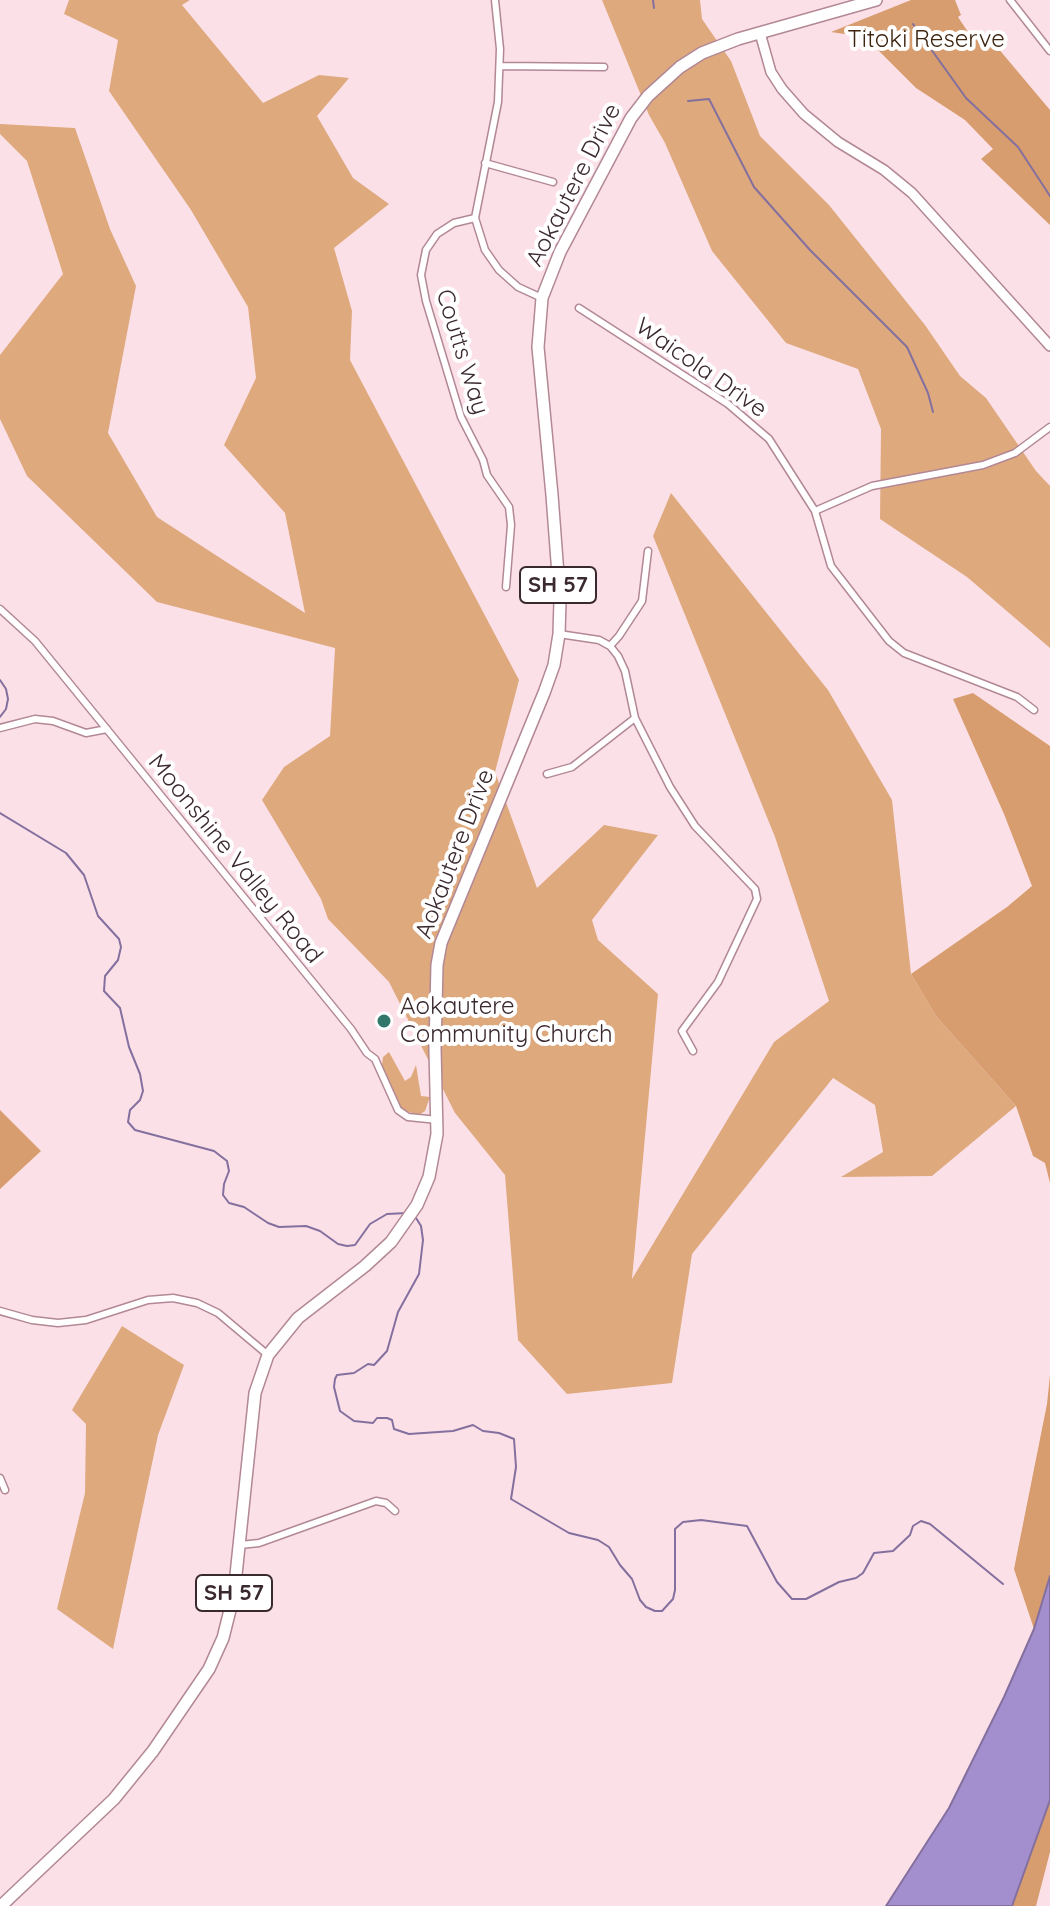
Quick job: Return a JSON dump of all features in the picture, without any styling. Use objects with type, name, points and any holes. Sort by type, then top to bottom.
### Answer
[{"type":"highway","name":"Aokautere Drive","points":[[1,1906],[114,1799],[153,1751],[200,1684],[227,1625],[234,1594],[255,1393],[268,1355],[298,1318],[380,1253],[417,1205],[433,1162],[438,1120],[435,1036],[437,965],[441,943],[544,693],[554,665],[559,634],[560,601],[538,367],[538,331],[542,298],[570,233],[622,134],[640,106],[663,81],[702,53],[876,0]]},
{"type":"street","points":[[495,0],[500,66],[498,102],[475,218],[485,250],[499,270],[526,292],[542,298]]},
{"type":"street","points":[[1010,0],[1050,51]]},
{"type":"street","points":[[760,33],[771,72],[804,114],[838,142],[884,170],[912,193],[1050,346]]},
{"type":"street","points":[[500,66],[604,67]]},
{"type":"street","points":[[485,163],[553,182]]},
{"type":"street","name":"Coutts Way","points":[[475,218],[454,223],[437,234],[426,250],[421,275],[461,417],[483,460],[487,475],[505,499],[511,516],[506,587]]},
{"type":"street","name":"Waicola Drive","points":[[579,308],[728,404],[769,439],[815,511],[831,566],[889,641],[904,653],[1017,697],[1034,710]]},
{"type":"street","points":[[815,511],[872,486],[983,465],[1015,453],[1050,427]]},
{"type":"street","points":[[610,646],[642,601],[648,551]]},
{"type":"street","name":"Moonshine Valley Road","points":[[0,609],[35,641],[351,1029],[367,1053],[375,1059],[398,1110],[408,1117],[438,1120]]},
{"type":"street","points":[[559,634],[599,640],[610,646],[618,656],[625,671],[635,718],[670,787],[695,826],[755,889],[757,899],[718,982],[682,1031],[693,1051]]},
{"type":"street","points":[[547,774],[572,767],[635,718]]},
{"type":"street","points":[[0,728],[35,719],[53,721],[86,733],[107,729]]},
{"type":"street","points":[[0,1311],[58,1323],[86,1320],[148,1300],[173,1298],[197,1303],[218,1313],[268,1355]]},
{"type":"street","points":[[0,1478],[5,1490]]},
{"type":"street","points":[[240,1545],[259,1543],[376,1501],[386,1503],[395,1511]]},
{"type":"shaded area","points":[[69,0],[190,0],[182,5],[263,103],[319,75],[349,78],[317,116],[353,178],[389,204],[334,248],[352,311],[350,360],[519,680],[495,772],[537,888],[604,825],[658,835],[592,920],[598,940],[658,994],[632,1279],[774,1042],[829,1001],[775,837],[653,536],[671,493],[828,690],[892,800],[911,974],[936,1016],[1016,1106],[932,1176],[841,1177],[883,1152],[875,1105],[833,1078],[692,1254],[672,1383],[567,1394],[518,1340],[505,1175],[455,1113],[389,982],[328,919],[321,899],[262,800],[284,767],[330,736],[335,648],[157,602],[27,476],[0,419],[0,355],[63,274],[27,161],[0,134],[0,124],[75,128],[110,229],[136,286],[108,433],[157,517],[305,613],[285,513],[224,445],[256,378],[248,307],[191,210],[109,91],[118,40],[64,14]]},
{"type":"shaded area","points":[[602,0],[700,0],[702,19],[731,61],[760,136],[829,205],[925,325],[960,376],[986,398],[1036,471],[1050,486],[1050,648],[967,577],[880,519],[881,429],[858,369],[786,343],[712,251],[665,143],[649,115]]},
{"type":"shaded area","points":[[389,1052],[405,1081],[411,1077],[416,1065],[421,1096],[430,1097],[425,1111],[419,1115],[405,1111],[399,1105],[382,1065],[383,1057]]},
{"type":"shaded area","points":[[122,1326],[184,1365],[158,1435],[113,1649],[57,1609],[85,1493],[86,1424],[72,1410]]},
{"type":"shaded area","points":[[1050,1576],[1050,1800],[1012,1906],[886,1906],[949,1808],[1034,1629]]},
{"type":"green space","name":"Titoki Reserve","points":[[911,0],[955,0],[961,15],[958,17],[968,32],[971,31],[983,47],[992,41],[1050,110],[1050,225],[981,159],[993,149],[965,120],[916,88],[865,37],[831,32]]},
{"type":"green space","points":[[973,693],[1050,746],[1050,1183],[1045,1163],[1033,1156],[1016,1106],[936,1016],[911,974],[1032,886],[953,699]]},
{"type":"green space","points":[[0,1110],[41,1151],[0,1189]]},
{"type":"green space","points":[[1050,1375],[1050,1576],[1034,1629],[1014,1569]]},
{"type":"green space","points":[[1050,1800],[1050,1852],[1036,1906],[1012,1906]]},
{"type":"waterway","points":[[653,0],[654,8]]},
{"type":"waterway","points":[[913,24],[966,98],[1018,147],[1050,196]]},
{"type":"waterway","points":[[688,101],[709,99],[754,187],[810,250],[907,347],[928,393],[933,412]]},
{"type":"waterway","points":[[0,680],[8,699],[0,717]]},
{"type":"waterway","points":[[0,813],[66,853],[84,875],[98,916],[119,939],[118,960],[105,976],[104,991],[120,1008],[129,1047],[140,1074],[143,1091],[140,1100],[130,1110],[128,1122],[135,1130],[214,1151],[227,1161],[229,1171],[223,1195],[229,1203],[244,1207],[279,1227],[306,1226],[347,1246],[355,1245],[370,1224],[387,1214],[407,1213]]},
{"type":"waterway","points":[[416,1218],[423,1240],[419,1274],[398,1312],[387,1351],[374,1365],[368,1364],[354,1373],[337,1375],[334,1387],[340,1411],[354,1421],[373,1423],[377,1418],[387,1418],[392,1420],[394,1429],[409,1434],[453,1431],[473,1425],[483,1431],[514,1439],[516,1467],[511,1499],[569,1533],[598,1540],[609,1547],[632,1579],[646,1607],[662,1611],[673,1599],[675,1529],[683,1522],[701,1520],[747,1526],[777,1582],[792,1599],[806,1599],[839,1582],[856,1578],[863,1573],[874,1553],[893,1551],[910,1535],[913,1526],[921,1521],[930,1524],[1003,1584]]},
{"type":"place","name":"Aokautere Community Church","points":[[384,1021]]}]
